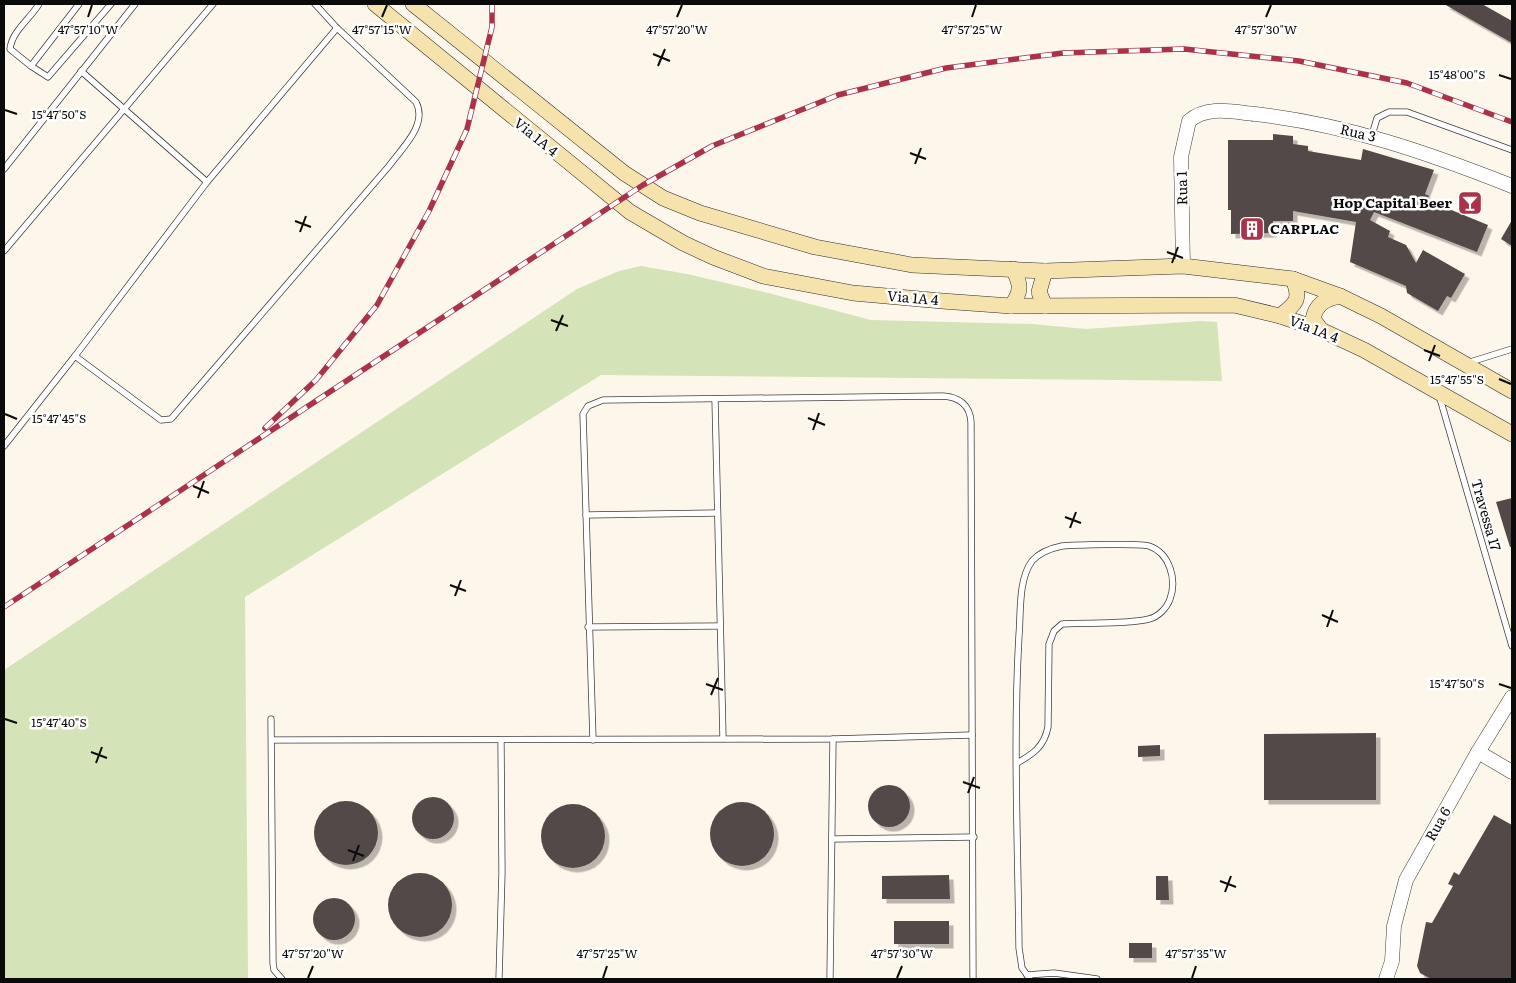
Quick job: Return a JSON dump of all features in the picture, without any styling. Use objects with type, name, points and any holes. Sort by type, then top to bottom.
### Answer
[{"type":"main road","name":"Via 1A 4","points":[[375,4],[630,212],[683,243],[763,276],[853,293],[1011,306],[1234,305],[1280,316],[1321,330],[1364,350],[1512,434]]},
{"type":"main road","name":"Via 1A 4","points":[[413,4],[624,173],[663,198],[700,213],[815,247],[912,265],[1046,272],[1182,266],[1293,279],[1340,296],[1381,316],[1512,391]]},
{"type":"main road","points":[[1011,306],[1017,298],[1020,286],[1013,269]]},
{"type":"main road","points":[[1045,306],[1039,292],[1046,272]]},
{"type":"main road","points":[[1280,316],[1291,308],[1298,298],[1298,291],[1293,279]]},
{"type":"main road","points":[[1321,330],[1313,319],[1318,306],[1323,301],[1340,296]]},
{"type":"street","name":"Rua 3","points":[[1196,114],[1211,111],[1293,119],[1372,135],[1512,186]]},
{"type":"street","name":"Rua 1","points":[[1182,266],[1181,158],[1186,130],[1196,114]]},
{"type":"street","name":"Rua 6","points":[[1386,979],[1392,961],[1394,926],[1406,880],[1478,752],[1512,697]]},
{"type":"street","points":[[1478,752],[1512,772]]},
{"type":"street","name":"Rua 6","points":[[1392,961],[1398,979]]},
{"type":"lane","points":[[39,4],[11,42],[13,52],[45,76],[51,75],[111,4]]},
{"type":"lane","points":[[31,66],[79,4]]},
{"type":"lane","points":[[4,169],[134,4]]},
{"type":"lane","points":[[4,251],[212,4]]},
{"type":"lane","points":[[75,356],[160,420],[171,419],[389,166],[416,128],[420,110],[416,102],[314,4]]},
{"type":"lane","points":[[4,446],[207,182],[337,28]]},
{"type":"lane","points":[[81,71],[207,182]]},
{"type":"lane","points":[[1372,135],[1377,118],[1389,112],[1407,112],[1512,150]]},
{"type":"lane","points":[[1465,364],[1512,348]]},
{"type":"lane","name":"Travessa 17","points":[[1438,391],[1512,646]]},
{"type":"lane","points":[[593,740],[588,627],[583,414],[588,406],[603,400],[943,396],[958,399],[969,410],[970,422],[974,837],[973,979]]},
{"type":"lane","points":[[715,399],[723,738]]},
{"type":"lane","points":[[586,514],[717,514]]},
{"type":"lane","points":[[1017,763],[1035,752],[1046,737],[1048,727],[1049,644],[1054,631],[1062,624],[1150,619],[1163,611],[1170,601],[1174,587],[1167,561],[1161,553],[1148,545],[1062,546],[1044,552],[1033,561],[1022,592],[1016,691],[1019,948],[1022,968],[1029,977],[1054,973],[1097,979]]},
{"type":"lane","points":[[588,627],[719,626]]},
{"type":"lane","points":[[271,719],[273,740],[273,963],[274,970],[282,979]]},
{"type":"lane","points":[[273,740],[833,739],[972,735]]},
{"type":"lane","points":[[830,979],[833,739]]},
{"type":"lane","points":[[499,979],[502,872],[501,741]]},
{"type":"lane","points":[[833,839],[974,837]]},
{"type":"lane","points":[[1069,979],[1076,975]]},
{"type":"green space","points":[[641,266],[687,274],[768,293],[871,320],[1032,324],[1086,329],[1200,321],[1217,322],[1222,381],[601,375],[245,597],[248,979],[4,979],[4,670],[577,289],[619,271]]},
{"type":"building","points":[[1444,4],[1482,4],[1512,21],[1512,43]]},
{"type":"building","points":[[1273,134],[1293,136],[1293,144],[1308,146],[1308,151],[1361,160],[1363,149],[1434,170],[1425,194],[1429,196],[1427,200],[1488,225],[1477,252],[1374,212],[1370,220],[1390,231],[1388,237],[1406,245],[1416,263],[1423,250],[1465,274],[1451,298],[1447,296],[1438,311],[1407,293],[1406,286],[1350,262],[1356,222],[1293,211],[1293,221],[1273,221],[1272,233],[1231,234],[1231,210],[1228,210],[1228,140],[1273,140]]},
{"type":"building","points":[[1512,220],[1512,246],[1501,239]]},
{"type":"building","points":[[1512,498],[1512,547],[1510,547],[1496,502]]},
{"type":"building","points":[[1376,733],[1376,800],[1264,800],[1264,734]]},
{"type":"building","points":[[1160,745],[1160,756],[1138,757],[1138,746]]},
{"type":"building","points":[[889,785],[904,791],[910,806],[904,821],[889,827],[874,821],[868,806],[874,791]]},
{"type":"building","points":[[433,797],[448,803],[454,818],[448,833],[433,839],[418,833],[412,818],[418,803]]},
{"type":"building","points":[[340,801],[352,801],[369,810],[376,821],[378,833],[376,845],[369,856],[352,865],[340,865],[328,860],[319,851],[314,839],[314,827],[319,815],[328,806]]},
{"type":"building","points":[[736,802],[748,802],[765,811],[772,822],[774,834],[772,846],[765,857],[748,866],[736,866],[724,861],[715,852],[710,840],[710,828],[715,816],[724,807]]},
{"type":"building","points":[[567,804],[579,804],[596,813],[603,824],[605,836],[603,848],[596,859],[579,868],[567,868],[555,863],[546,854],[541,842],[541,830],[546,818],[555,809]]},
{"type":"building","points":[[1494,815],[1512,825],[1512,979],[1431,979],[1420,973],[1417,966],[1426,922],[1432,923],[1453,886],[1448,884],[1454,872],[1459,875]]},
{"type":"building","points":[[414,873],[426,873],[443,882],[450,893],[452,905],[450,917],[443,928],[426,937],[414,937],[402,932],[393,923],[388,911],[388,899],[393,887],[402,878]]},
{"type":"building","points":[[949,875],[950,899],[882,899],[882,876]]},
{"type":"building","points":[[1156,876],[1168,876],[1169,900],[1156,900]]},
{"type":"building","points":[[334,898],[349,904],[355,919],[349,934],[334,940],[319,934],[313,919],[319,904]]},
{"type":"building","points":[[894,921],[949,921],[949,944],[894,944]]},
{"type":"building","points":[[1129,943],[1152,943],[1152,958],[1129,958]]},
{"type":"railway","points":[[265,428],[316,380],[377,305],[429,211],[467,129],[492,27],[492,4]]},
{"type":"railway","points":[[4,607],[643,185],[712,146],[838,95],[946,68],[1063,53],[1184,49],[1299,61],[1407,83],[1512,122]]},
{"type":"place","name":"Hop Capital Beer","points":[[1470,203]]},
{"type":"place","name":"CARPLAC","points":[[1252,229]]}]
